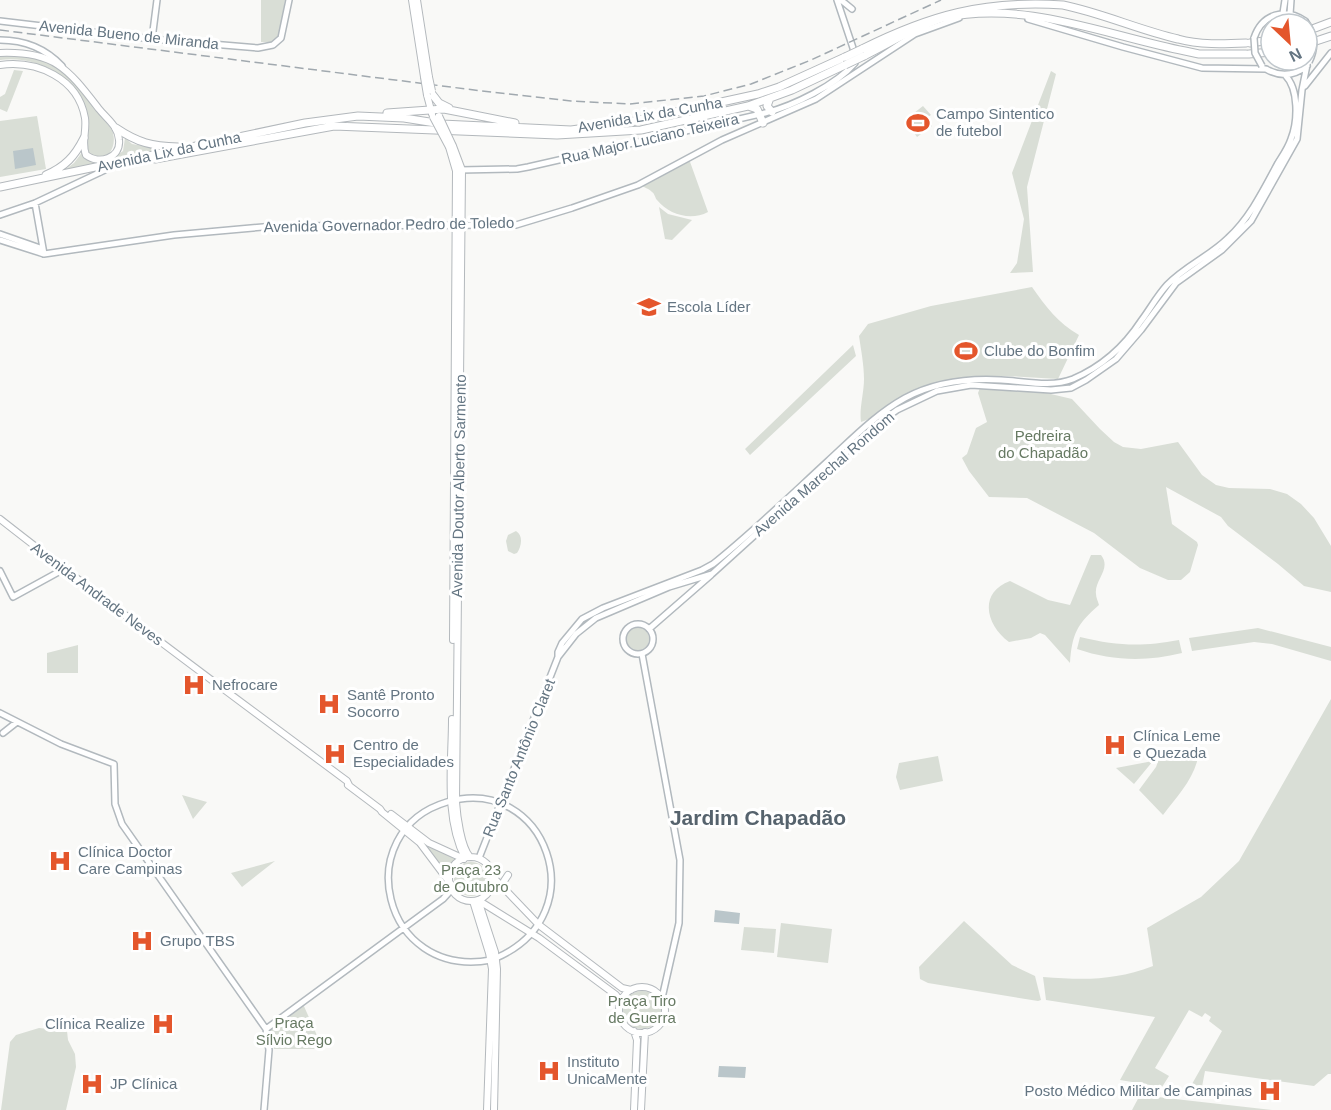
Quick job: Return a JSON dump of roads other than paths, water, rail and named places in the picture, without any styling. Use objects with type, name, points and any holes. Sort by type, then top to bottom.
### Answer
[{"type":"highway","name":"Avenida Lix da Cunha","points":[[287,130],[352,125],[547,135],[649,128],[748,106],[770,98],[863,52],[914,23],[951,9],[988,2],[1025,1],[1063,4],[1186,41],[1259,41]]},
{"type":"highway","name":"Avenida Lix da Cunha","points":[[863,52],[932,22],[970,12],[1010,10],[1072,19],[1199,54],[1259,53]]},
{"type":"highway","points":[[915,34],[932,22],[973,15]]},
{"type":"highway","name":"Avenida Lix da Cunha","points":[[0,189],[105,170],[325,120],[358,116],[404,118],[442,124],[571,130],[615,124],[750,96],[845,61]]},
{"type":"highway","points":[[430,94],[442,105],[529,128]]},
{"type":"highway","points":[[770,98],[767,106],[772,112]]},
{"type":"highway","points":[[748,106],[756,107],[763,123]]},
{"type":"highway","points":[[358,116],[460,111]]},
{"type":"highway","points":[[116,128],[137,141],[148,144],[176,147],[204,144]]},
{"type":"highway","points":[[16,184],[44,176],[65,165],[84,138]]},
{"type":"highway","name":"Avenida Lix da Cunha","points":[[0,189],[204,144],[225,142]]},
{"type":"main road","points":[[152,39],[157,0]]},
{"type":"main road","name":"Avenida Bueno de Miranda","points":[[0,21],[152,39],[258,48],[273,45],[281,38],[289,0]]},
{"type":"main road","points":[[412,0],[427,77]]},
{"type":"main road","points":[[417,0],[427,77]]},
{"type":"main road","points":[[839,0],[852,9]]},
{"type":"main road","name":"Rua Major Luciano Teixeira","points":[[459,170],[517,169],[772,112],[801,99],[852,67],[856,60],[839,0]]},
{"type":"main road","name":"Avenida Governador Pedro de Toledo","points":[[0,240],[43,251],[273,226],[516,225],[638,185],[711,145],[816,99],[915,34],[973,15],[1001,15],[1031,19],[1134,51],[1202,68],[1259,68]]},
{"type":"main road","points":[[1259,26],[1250,41],[1259,60]]},
{"type":"main road","points":[[0,40],[16,41],[37,47],[56,59],[78,80],[116,128],[119,146],[114,154],[97,160],[88,157],[84,150],[83,110],[75,93],[65,82],[54,74],[29,65],[0,65]]},
{"type":"main road","points":[[0,53],[32,54],[64,67]]},
{"type":"main road","points":[[1302,90],[1331,53]]},
{"type":"main road","points":[[1276,72],[1285,75],[1297,72]]},
{"type":"main road","name":"Avenida Marechal Rondom","points":[[608,612],[681,583],[712,574],[876,425],[897,410],[926,395],[971,385],[1051,390],[1071,387],[1093,376],[1125,350],[1176,284],[1222,250],[1251,221],[1297,139],[1306,72]]},
{"type":"main road","name":"Rua Santo Antônio Claret","points":[[479,858],[560,648],[582,619],[603,608],[713,564],[878,417],[917,392],[940,384],[962,380],[1054,384],[1087,372],[1122,346],[1154,300],[1173,279],[1222,243],[1246,218],[1288,148],[1293,133],[1295,103],[1292,85],[1285,75]]},
{"type":"main road","name":"Avenida Doutor Alberto Sarmento","points":[[427,77],[435,113],[451,146],[459,170],[454,801],[466,858]]},
{"type":"main road","name":"Rua Major Luciano Teixeira","points":[[816,99],[837,78]]},
{"type":"main road","points":[[0,215],[35,202],[105,170]]},
{"type":"main road","points":[[35,202],[43,251]]},
{"type":"main road","points":[[21,208],[30,209],[37,216]]},
{"type":"main road","name":"Avenida Governador Pedro de Toledo","points":[[0,234],[43,251]]},
{"type":"main road","points":[[1087,372],[1093,376]]},
{"type":"main road","points":[[1071,387],[1072,379]]},
{"type":"main road","name":"Avenida Andrade Neves","points":[[0,519],[382,812],[429,843],[466,858]]},
{"type":"main road","points":[[0,571],[13,597],[64,569]]},
{"type":"main road","points":[[649,629],[712,574]]},
{"type":"main road","points":[[681,583],[693,592]]},
{"type":"main road","name":"Rua Santo Antônio Claret","points":[[558,657],[581,629],[608,612]]},
{"type":"main road","points":[[636,624],[649,629],[653,638],[647,651],[642,654],[637,655],[627,650],[623,643],[623,634],[636,624]]},
{"type":"main road","points":[[451,886],[461,898],[476,900],[533,933],[616,995],[621,1002],[621,1018],[628,1028],[645,1032],[652,1030],[662,1021],[665,1007],[662,998],[679,923],[681,860],[642,654]]},
{"type":"main road","points":[[0,713],[61,744],[114,764],[115,804],[122,824],[266,1029],[269,1050],[264,1110]]},
{"type":"main road","points":[[3,733],[17,722]]},
{"type":"main road","points":[[485,800],[501,805],[518,814],[533,828],[544,845],[550,862],[552,880],[550,898],[539,925],[515,949],[493,959],[468,962],[442,957],[418,944],[403,928],[392,905],[388,879],[393,854],[407,829],[431,809],[454,801],[485,800]]},
{"type":"main road","name":"Avenida Andrade Neves","points":[[407,829],[451,886]]},
{"type":"main road","points":[[266,1029],[443,899],[451,886],[452,868],[466,858],[479,858],[489,866],[493,877],[488,892],[476,900]]},
{"type":"main road","points":[[504,887],[504,881],[508,875]]},
{"type":"main road","points":[[493,877],[539,925],[622,988],[631,990],[648,988],[662,998]]},
{"type":"main road","points":[[476,900],[487,924],[498,989],[494,1110]]},
{"type":"main road","points":[[476,900],[493,959],[487,1110]]},
{"type":"main road","points":[[487,924],[488,917],[497,913]]},
{"type":"main road","points":[[621,1002],[631,990]]},
{"type":"main road","points":[[634,1031],[637,1041],[634,1110]]},
{"type":"main road","points":[[641,1110],[645,1032]]},
{"type":"railway","points":[[0,30],[482,91],[571,101],[630,104],[704,96],[751,84],[811,60],[941,0]]},
{"type":"place","name":"Campo Sintentico de futebol","points":[[918,123]]},
{"type":"place","name":"Escola Líder","points":[[649,307]]},
{"type":"place","name":"Clube do Bonfim","points":[[966,351]]},
{"type":"place","name":"Nefrocare","points":[[194,685]]},
{"type":"place","name":"Santê Pronto Socorro","points":[[329,704]]},
{"type":"place","name":"Clínica Leme e Quezada","points":[[1115,745]]},
{"type":"place","name":"Centro de Especialidades","points":[[335,754]]},
{"type":"place","name":"Clínica Doctor Care Campinas","points":[[60,861]]},
{"type":"place","name":"Grupo TBS","points":[[142,941]]},
{"type":"place","name":"Clínica Realize","points":[[163,1024]]},
{"type":"place","name":"Instituto UnicaMente","points":[[549,1071]]},
{"type":"place","name":"JP Clínica","points":[[92,1084]]},
{"type":"place","name":"Posto Médico Militar de Campinas","points":[[1270,1091]]},
{"type":"district","name":"Jardim Chapadão","points":[[758,818]]},
{"type":"park label","name":"Pedreira do Chapadão","points":[[1043,444]]},
{"type":"park label","name":"Praça 23 de Outubro","points":[[471,878]]},
{"type":"park label","name":"Praça Tiro de Guerra","points":[[642,1010]]},
{"type":"park label","name":"Praça Sílvio Rego","points":[[294,1032]]}]
